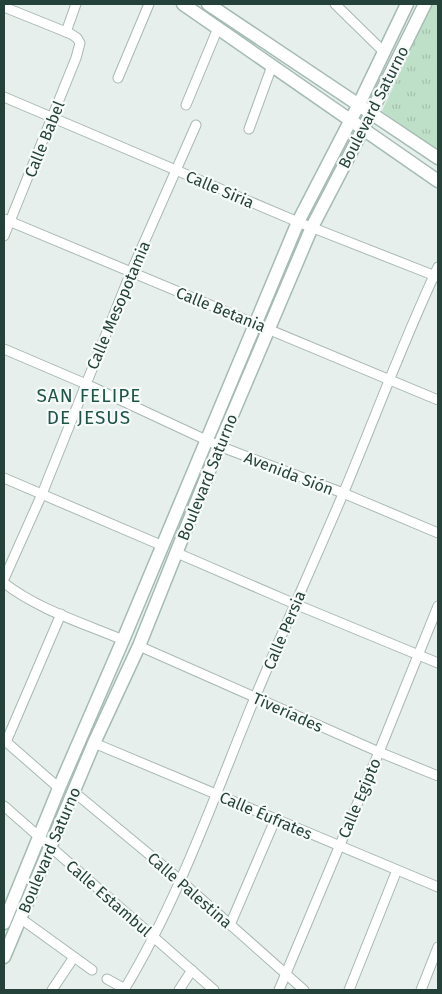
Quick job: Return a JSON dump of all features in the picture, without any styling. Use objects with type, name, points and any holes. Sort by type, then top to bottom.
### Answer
[{"type":"street","points":[[4,6],[66,32],[76,4]]},
{"type":"street","points":[[118,78],[149,4]]},
{"type":"street","points":[[183,4],[438,182]]},
{"type":"street","points":[[208,4],[438,158]]},
{"type":"street","points":[[335,4],[383,51]]},
{"type":"street","name":"Boulevard Saturno","points":[[4,923],[7,907],[39,838],[298,222],[358,106],[407,4]]},
{"type":"street","name":"Boulevard Saturno","points":[[4,957],[94,742],[139,646],[219,446],[312,227],[363,130],[425,4]]},
{"type":"street","points":[[186,105],[218,28]]},
{"type":"street","name":"Calle Babel","points":[[4,236],[7,220],[53,118],[80,46],[79,40],[66,32]]},
{"type":"street","points":[[249,129],[272,66]]},
{"type":"street","name":"Calle Siria","points":[[4,97],[298,222],[437,273]]},
{"type":"street","name":"Calle Mesopotamia","points":[[4,581],[42,494],[131,272],[196,125]]},
{"type":"street","name":"Calle Betania","points":[[7,220],[438,400]]},
{"type":"street","name":"Calle Persia","points":[[124,989],[154,936],[180,880],[294,604],[343,494],[389,379],[437,273]]},
{"type":"street","name":"Avenida Sión","points":[[4,349],[86,384],[219,446],[438,533]]},
{"type":"street","points":[[4,478],[163,546]]},
{"type":"street","points":[[177,552],[294,604],[438,663]]},
{"type":"street","points":[[4,581],[20,595],[123,640]]},
{"type":"street","name":"Calle Egipto","points":[[279,990],[438,606]]},
{"type":"street","points":[[59,788],[5,741],[61,614]]},
{"type":"street","name":"Tiveríades","points":[[139,646],[379,752],[438,776]]},
{"type":"street","name":"Calle Éufrates","points":[[94,742],[275,820],[438,887]]},
{"type":"street","name":"Calle Palestina","points":[[74,792],[180,880],[304,990]]},
{"type":"street","name":"Calle Estambul","points":[[4,806],[214,990]]},
{"type":"street","points":[[230,925],[275,820]]},
{"type":"street","points":[[349,990],[397,870]]},
{"type":"street","points":[[20,918],[92,970]]},
{"type":"street","points":[[421,990],[438,947]]},
{"type":"street","points":[[52,990],[74,957]]},
{"type":"street","points":[[179,990],[192,970]]},
{"type":"street","points":[[107,980],[124,989]]},
{"type":"green space","points":[[432,4],[438,4],[438,151],[382,111]]},
{"type":"district","name":"SAN FELIPE DE JESUS","points":[[89,406]]}]
